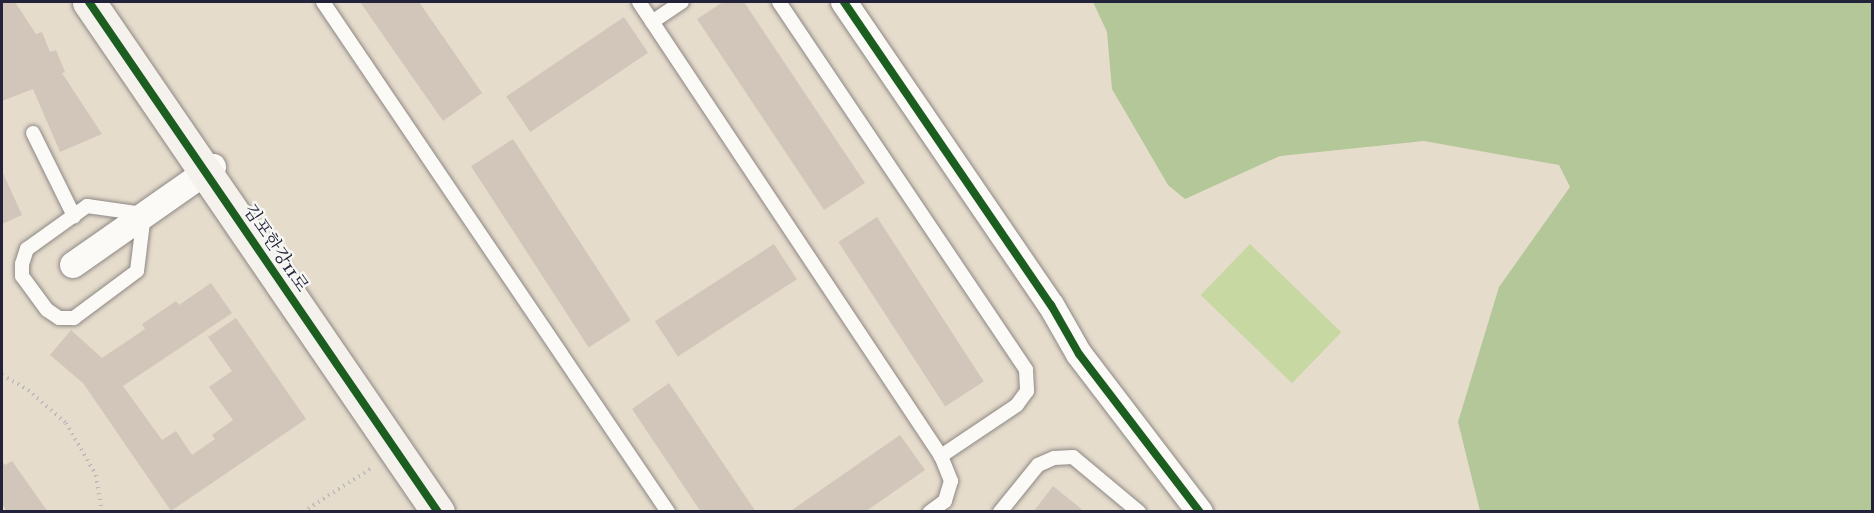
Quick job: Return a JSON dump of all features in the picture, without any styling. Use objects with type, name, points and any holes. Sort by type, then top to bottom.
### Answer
[{"type":"street","name":"김포한강11로","points":[[89,2],[210,170],[448,512]]},
{"type":"street","name":"김포한강11로","points":[[102,2],[210,170],[438,512]]},
{"type":"street","points":[[844,2],[1051,305],[1079,354],[1200,512]]},
{"type":"street","points":[[73,265],[210,170]]},
{"type":"lane","points":[[323,2],[668,512]]},
{"type":"lane","points":[[639,2],[941,456],[951,481],[945,501],[930,512]]},
{"type":"lane","points":[[652,22],[682,2]]},
{"type":"lane","points":[[779,2],[1026,370],[1027,390],[1017,405],[941,456]]},
{"type":"lane","points":[[33,133],[74,216]]},
{"type":"lane","points":[[87,206],[144,214],[137,271],[74,318],[59,318],[47,310],[22,276],[22,264],[27,249],[87,206]]},
{"type":"lane","points":[[1000,512],[1038,465],[1054,458],[1073,457],[1139,512]]},
{"type":"path","points":[[2,375],[28,390],[66,423],[96,475],[102,512]]},
{"type":"path","points":[[303,512],[397,451]]},
{"type":"green space","points":[[1093,2],[1872,2],[1872,511],[1480,511],[1458,422],[1499,287],[1570,187],[1559,165],[1424,141],[1280,156],[1185,199],[1168,185],[1112,89],[1107,32]]},
{"type":"green space","points":[[1250,244],[1341,332],[1292,383],[1201,295]]},
{"type":"building","points":[[2,2],[15,2],[36,34],[42,32],[50,52],[56,50],[65,72],[62,73],[102,134],[60,152],[33,89],[2,101]]},
{"type":"building","points":[[360,2],[419,2],[482,93],[443,121]]},
{"type":"building","points":[[723,2],[744,2],[865,183],[824,210],[697,19]]},
{"type":"building","points":[[624,17],[648,53],[530,132],[506,96]]},
{"type":"building","points":[[513,139],[631,320],[589,347],[471,166]]},
{"type":"building","points":[[2,171],[22,215],[2,224]]},
{"type":"building","points":[[877,217],[984,381],[945,406],[838,242]]},
{"type":"building","points":[[774,244],[797,279],[678,357],[655,321]]},
{"type":"building","points":[[211,283],[232,313],[123,386],[162,440],[176,431],[192,455],[215,439],[212,435],[233,420],[209,387],[232,371],[208,337],[236,318],[306,419],[171,511],[83,383],[50,355],[71,330],[102,358],[145,329],[142,324],[176,301],[179,305]]},
{"type":"building","points":[[669,383],[756,512],[701,512],[632,409]]},
{"type":"building","points":[[900,435],[925,470],[865,512],[789,512]]},
{"type":"building","points":[[2,461],[5,465],[12,461],[48,512],[7,512],[2,503]]},
{"type":"building","points":[[1053,486],[1085,512],[1033,512]]},
{"type":"cycle path","points":[[89,2],[438,512]]},
{"type":"cycle path","points":[[844,2],[1051,305],[1079,354],[1200,512]]}]
